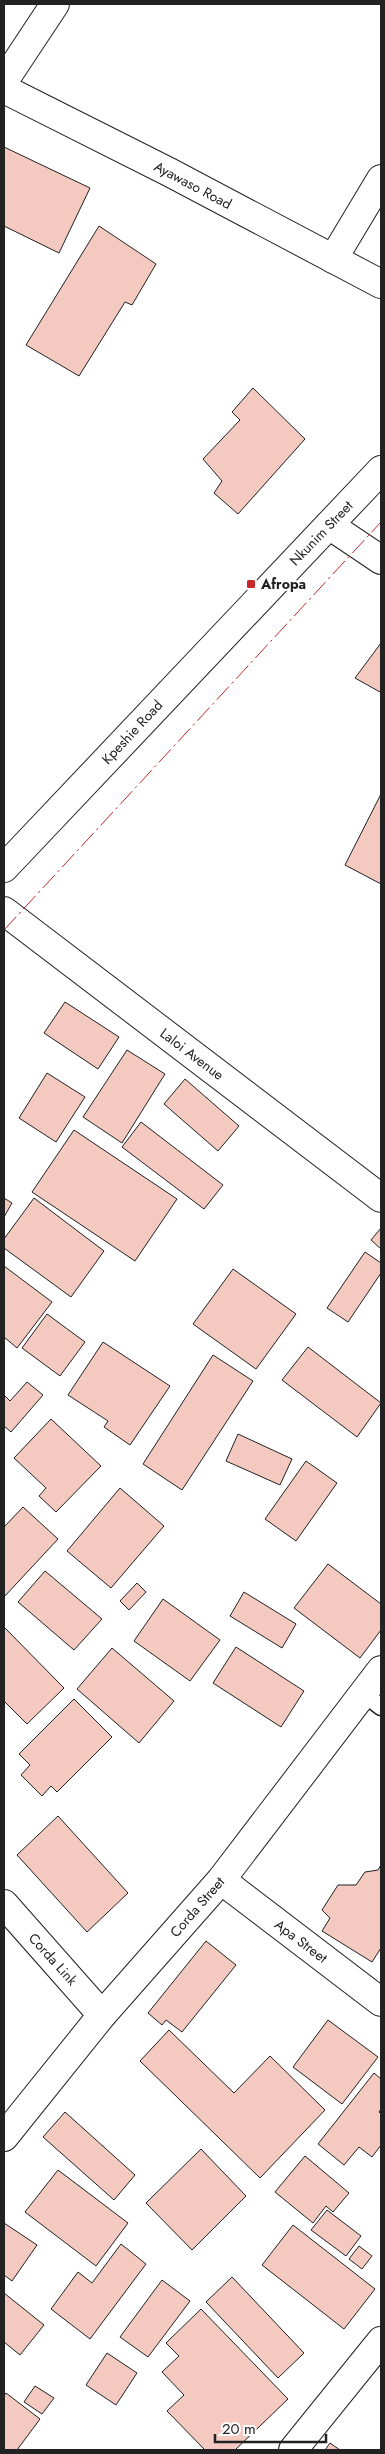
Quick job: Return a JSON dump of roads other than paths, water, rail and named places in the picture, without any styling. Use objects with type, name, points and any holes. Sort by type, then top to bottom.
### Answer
[{"type":"street","points":[[4,81],[55,4]]},
{"type":"street","name":"Ayawaso Road","points":[[4,89],[169,172],[381,284]]},
{"type":"street","points":[[333,259],[378,192]]},
{"type":"street","name":"Nkunim Street","points":[[260,596],[381,470]]},
{"type":"street","points":[[329,525],[381,560]]},
{"type":"street","name":"Kpeshie Road","points":[[4,868],[260,596]]},
{"type":"street","name":"Laloi Avenue","points":[[4,911],[381,1198]]},
{"type":"street","name":"Corda Street","points":[[4,2137],[102,2015],[221,1880],[373,1700],[381,1670]]},
{"type":"street","name":"Apa Street","points":[[221,1880],[381,2002]]},
{"type":"street","name":"Corda Link","points":[[4,1904],[102,2015]]},
{"type":"street","points":[[293,2450],[381,2340]]},
{"type":"place","name":"Afropa","points":[[251,584]]}]
